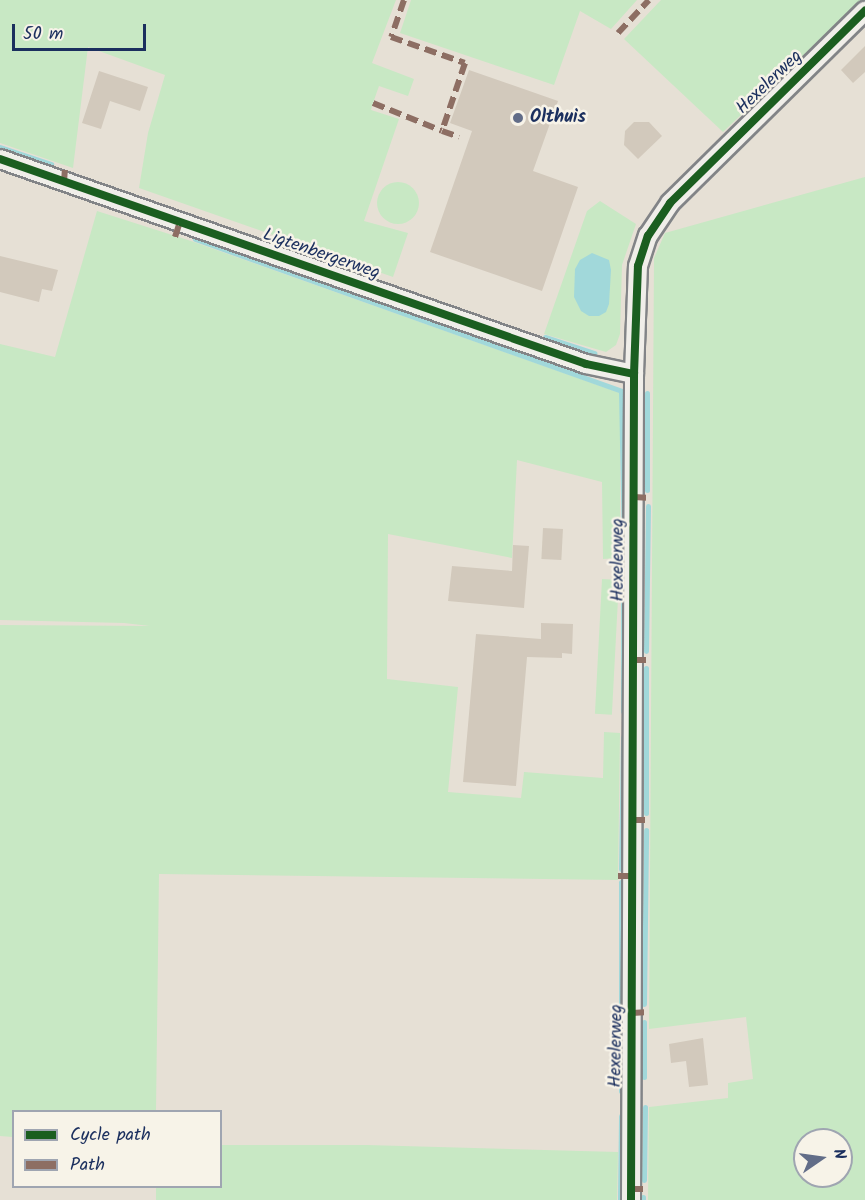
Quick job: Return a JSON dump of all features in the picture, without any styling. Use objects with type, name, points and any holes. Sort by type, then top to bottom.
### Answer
[{"type":"street","name":"Hexelerweg","points":[[631,1200],[634,374],[638,266],[648,236],[676,197],[865,11]]},
{"type":"street","name":"Ligtenbergerweg","points":[[0,159],[586,364],[634,374]]},
{"type":"green space","points":[[0,0],[396,0],[372,63],[414,79],[408,96],[379,86],[373,103],[371,110],[399,119],[364,221],[408,233],[393,277],[139,188],[148,133],[165,75],[88,47],[73,168],[0,143]]},
{"type":"green space","points":[[411,0],[637,0],[611,29],[580,11],[554,85],[400,33]]},
{"type":"green space","points":[[661,0],[863,0],[723,132],[624,39]]},
{"type":"green space","points":[[865,177],[865,1200],[648,1200],[649,1107],[728,1098],[728,1083],[753,1079],[746,1017],[649,1029],[654,258],[665,233]]},
{"type":"green space","points":[[398,182],[406,183],[413,188],[418,195],[418,211],[413,218],[406,223],[398,224],[390,223],[383,218],[378,211],[377,203],[378,195],[383,188],[390,183]]},
{"type":"green space","points":[[600,201],[636,224],[622,265],[620,334],[616,345],[606,352],[544,334],[587,211]]},
{"type":"green space","points":[[97,211],[191,241],[620,393],[620,558],[603,559],[602,482],[517,460],[512,558],[388,534],[387,679],[458,687],[448,792],[521,798],[524,772],[603,778],[604,732],[620,733],[618,880],[159,874],[156,1110],[12,1110],[12,1137],[0,1136],[0,625],[150,626],[124,623],[0,620],[0,344],[55,357]]},
{"type":"green space","points":[[602,579],[619,580],[612,715],[595,714]]},
{"type":"green space","points":[[222,1145],[367,1145],[618,1152],[617,1200],[156,1200],[156,1188],[222,1188]]},
{"type":"water","points":[[592,253],[609,260],[611,270],[609,304],[606,312],[599,316],[589,316],[581,311],[574,297],[575,269],[580,260]]},
{"type":"building","points":[[865,46],[865,72],[853,83],[841,70]]},
{"type":"building","points":[[469,70],[558,101],[533,171],[578,187],[542,291],[430,252],[472,131],[450,123]]},
{"type":"building","points":[[99,71],[148,87],[140,111],[110,101],[101,129],[82,123]]},
{"type":"building","points":[[634,122],[649,122],[662,136],[638,159],[624,145],[625,131]]},
{"type":"building","points":[[0,256],[58,270],[52,291],[42,289],[39,302],[0,292]]},
{"type":"building","points":[[543,528],[563,529],[561,560],[541,559]]},
{"type":"building","points":[[513,545],[529,546],[524,608],[448,601],[452,566],[512,571]]},
{"type":"building","points":[[541,623],[573,624],[572,654],[562,653],[562,658],[527,657],[516,786],[463,782],[476,634],[541,639]]},
{"type":"building","points":[[703,1038],[708,1085],[689,1087],[686,1061],[671,1063],[669,1044]]},
{"type":"waterway","points":[[0,147],[51,164]]},
{"type":"waterway","points":[[195,239],[621,391],[624,548]]},
{"type":"waterway","points":[[545,337],[594,353]]},
{"type":"waterway","points":[[647,393],[647,490]]},
{"type":"waterway","points":[[646,651],[648,506]]},
{"type":"waterway","points":[[623,584],[623,711]]},
{"type":"waterway","points":[[646,668],[646,813]]},
{"type":"waterway","points":[[621,869],[623,737]]},
{"type":"waterway","points":[[644,1004],[646,830]]},
{"type":"waterway","points":[[621,882],[621,1091]]},
{"type":"waterway","points":[[644,1022],[644,1077]]},
{"type":"waterway","points":[[644,1180],[645,1107]]},
{"type":"waterway","points":[[620,1200],[621,1116]]},
{"type":"marked path","points":[[404,0],[391,37],[465,63],[442,131],[459,137]]},
{"type":"marked path","points":[[618,33],[649,0]]},
{"type":"marked path","points":[[373,103],[442,131]]},
{"type":"marked path","points":[[64,182],[65,166]]},
{"type":"marked path","points":[[175,237],[180,222]]},
{"type":"marked path","points":[[634,497],[651,498]]},
{"type":"marked path","points":[[634,660],[650,660]]},
{"type":"marked path","points":[[633,820],[650,820]]},
{"type":"marked path","points":[[618,876],[633,876]]},
{"type":"marked path","points":[[632,1013],[649,1012]]},
{"type":"marked path","points":[[631,1189],[648,1189]]},
{"type":"cycle path","points":[[631,1200],[634,374],[638,266],[648,236],[670,203],[865,11]]},
{"type":"cycle path","points":[[0,159],[586,364],[634,374]]},
{"type":"place","name":"Olthuis","points":[[518,118]]}]
